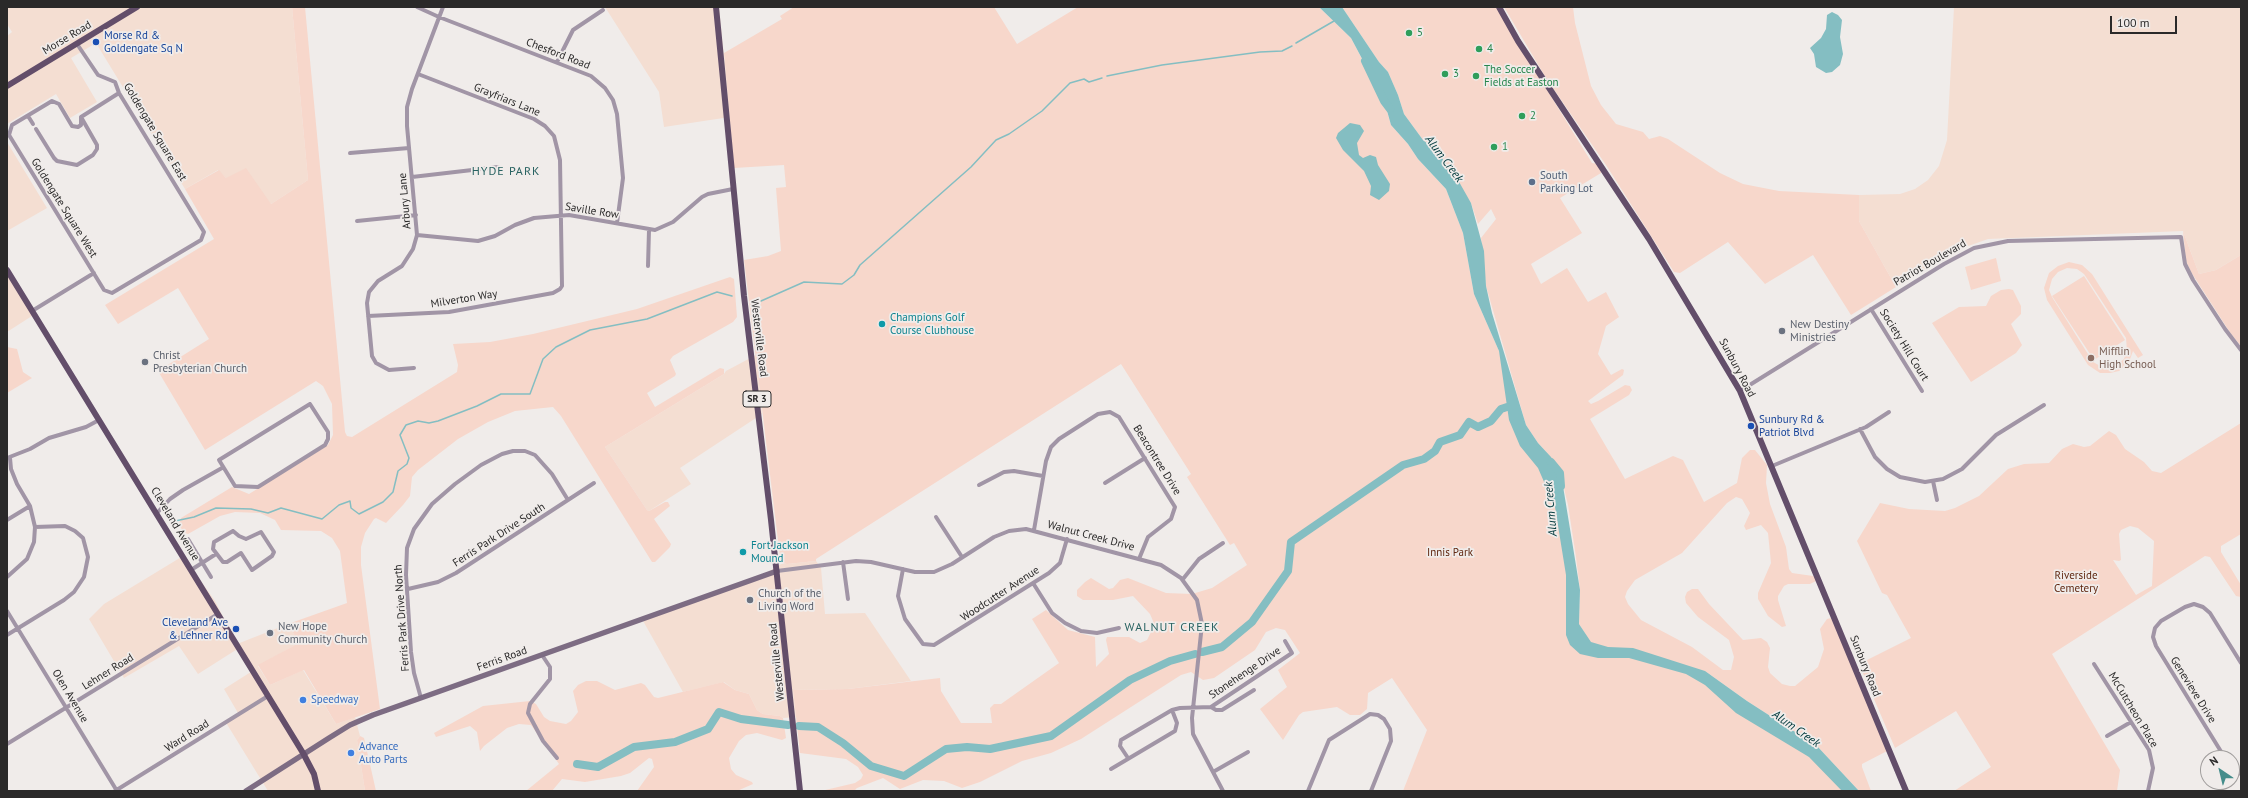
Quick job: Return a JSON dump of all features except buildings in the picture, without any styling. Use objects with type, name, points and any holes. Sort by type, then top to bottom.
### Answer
[{"type":"main road","name":"Morse Road","points":[[7,86],[137,7]]},
{"type":"main road","name":"Westerville Road","points":[[716,7],[733,189],[777,571],[800,791]]},
{"type":"main road","name":"Sunbury Road","points":[[1499,7],[1518,41],[1649,239],[1740,391],[1906,791]]},
{"type":"main road","name":"Cleveland Avenue","points":[[7,270],[303,753],[314,774],[318,791]]},
{"type":"main road","name":"Ferris Road","points":[[246,791],[303,753],[350,725],[421,698],[777,571]]},
{"type":"street","name":"Chesford Road","points":[[417,7],[439,17],[557,62],[596,79],[613,100],[617,114],[623,178],[617,223]]},
{"type":"street","name":"Arbury Lane","points":[[414,368],[389,370],[379,366],[372,356],[368,316],[369,292],[378,281],[402,266],[413,249],[417,235],[409,148],[408,107],[418,74],[443,7]]},
{"type":"street","points":[[557,62],[573,30],[603,10]]},
{"type":"street","name":"Goldengate Square East","points":[[77,44],[98,75],[115,82],[119,93],[203,227],[204,232],[201,240],[116,292],[108,292],[104,290]]},
{"type":"street","name":"Grayfriars Lane","points":[[418,74],[534,119],[545,126],[554,136],[560,160],[562,215],[562,282],[560,289]]},
{"type":"street","points":[[81,117],[119,93]]},
{"type":"street","points":[[33,124],[28,116],[55,101],[59,104],[74,128],[81,125],[81,117]]},
{"type":"street","name":"Goldengate Square West","points":[[28,116],[12,125],[9,135],[104,290]]},
{"type":"street","points":[[36,128],[57,161],[77,165],[93,156],[97,149],[97,145],[81,117]]},
{"type":"street","points":[[350,153],[409,148]]},
{"type":"street","points":[[412,177],[498,167]]},
{"type":"street","name":"Saville Row","points":[[417,235],[478,241],[496,236],[515,225],[534,218],[562,215],[577,216],[649,230],[667,226],[708,194],[733,189]]},
{"type":"street","points":[[357,221],[416,215]]},
{"type":"street","points":[[648,266],[649,230]]},
{"type":"street","name":"Patriot Boulevard","points":[[1740,391],[1944,264],[1974,248],[2008,241],[2181,237],[2185,264],[2193,280],[2225,329],[2241,350]]},
{"type":"street","points":[[32,311],[94,273]]},
{"type":"street","name":"Milverton Way","points":[[368,316],[449,312],[553,293],[560,289]]},
{"type":"street","name":"Society Hill Court","points":[[1871,309],[1922,391]]},
{"type":"street","points":[[310,404],[328,435],[325,445],[258,487],[235,486],[222,468],[219,460],[310,404]]},
{"type":"street","points":[[1860,430],[1874,457],[1887,469],[1900,477],[1925,482],[1933,481],[1943,479],[1962,469],[1996,435],[2044,404]]},
{"type":"street","name":"Beacontree Drive","points":[[1043,476],[1051,447],[1059,439],[1098,414],[1110,412],[1120,417],[1175,508],[1171,520],[1148,537],[1139,559]]},
{"type":"street","points":[[1772,466],[1860,430],[1889,412]]},
{"type":"street","points":[[7,577],[27,559],[34,542],[35,527],[30,506],[17,484],[11,469],[9,458],[49,438],[86,427],[99,420]]},
{"type":"street","name":"Ferris Park Drive North","points":[[421,698],[414,673],[408,589],[407,548],[414,529],[432,504],[455,484],[502,454],[513,451],[525,451],[535,455],[552,474],[568,500]]},
{"type":"street","points":[[1105,483],[1145,458]]},
{"type":"street","points":[[157,513],[183,490],[222,468]]},
{"type":"street","points":[[979,486],[1004,472],[1014,471],[1043,476],[1034,530]]},
{"type":"street","points":[[1933,481],[1937,500]]},
{"type":"street","name":"Ferris Park Drive South","points":[[408,589],[438,582],[456,573],[594,483]]},
{"type":"street","points":[[7,520],[30,506]]},
{"type":"street","points":[[936,517],[962,557]]},
{"type":"street","points":[[7,635],[74,592],[84,577],[88,557],[83,538],[75,531],[65,526],[35,527]]},
{"type":"street","name":"Walnut Creek Drive","points":[[777,571],[843,562],[871,562],[915,572],[934,572],[994,537],[1009,531],[1034,530],[1161,565],[1183,579],[1197,600],[1202,624],[1193,708],[1193,734],[1223,791]]},
{"type":"street","points":[[233,531],[246,539],[261,532],[274,552],[269,558],[252,570],[241,554],[227,562],[220,560],[216,554],[213,549],[214,542],[233,531]]},
{"type":"street","points":[[188,539],[211,577]]},
{"type":"street","name":"Woodcutter Avenue","points":[[903,569],[898,596],[905,619],[925,645],[937,644],[1032,584],[1060,563],[1067,539]]},
{"type":"street","points":[[1183,579],[1199,559],[1223,543]]},
{"type":"street","points":[[191,570],[216,554]]},
{"type":"street","points":[[843,562],[848,600]]},
{"type":"street","points":[[1032,584],[1052,613],[1065,623],[1081,631],[1097,633],[1119,628]]},
{"type":"street","name":"Genevieve Drive","points":[[2220,750],[2156,646],[2153,637],[2155,628],[2161,621],[2185,606],[2194,604],[2203,607],[2210,613],[2241,663]]},
{"type":"street","name":"Olen Avenue","points":[[7,611],[116,791]]},
{"type":"street","name":"Lehner Road","points":[[7,744],[218,614]]},
{"type":"street","name":"Stonehenge Drive","points":[[1128,758],[1120,746],[1120,742],[1172,710],[1180,708],[1211,707],[1292,653],[1285,641]]},
{"type":"street","points":[[542,655],[550,667],[550,679],[530,704],[528,713],[543,741],[557,758]]},
{"type":"street","name":"McCutcheon Place","points":[[2094,664],[2149,750],[2153,768],[2148,791]]},
{"type":"street","points":[[1211,707],[1216,710],[1222,710],[1254,690]]},
{"type":"street","name":"Ward Road","points":[[116,791],[268,696]]},
{"type":"street","points":[[1111,769],[1128,758],[1139,754],[1175,731],[1177,724],[1172,710]]},
{"type":"street","points":[[1308,791],[1329,740],[1370,714],[1378,715],[1384,719],[1390,729],[1391,741],[1371,791]]},
{"type":"street","points":[[2107,736],[2131,722]]},
{"type":"street","points":[[1212,772],[1248,752]]},
{"type":"shaded area","points":[[7,7],[292,7],[308,180],[271,204],[226,178],[218,170],[185,189],[96,43],[71,58],[97,102],[70,118],[56,94],[7,124],[7,36],[12,32],[7,24]]},
{"type":"shaded area","points":[[605,7],[719,7],[730,117],[664,127],[659,92]]},
{"type":"shaded area","points":[[1954,7],[2241,7],[2241,255],[2216,270],[2199,274],[2183,231],[1988,239],[1957,250],[1896,287],[1859,221],[1859,195],[1900,194],[1915,189],[1928,180],[1939,166],[1947,140]]},
{"type":"shaded area","points":[[7,142],[47,208],[7,231]]},
{"type":"shaded area","points":[[7,269],[35,314],[7,332]]},
{"type":"shaded area","points":[[756,355],[762,414],[680,468],[691,484],[649,511],[647,510],[605,447],[724,374],[726,371]]},
{"type":"shaded area","points":[[183,556],[215,601],[237,644],[288,624],[299,643],[258,666],[270,685],[303,670],[336,724],[355,717],[360,736],[357,740],[365,791],[268,791],[225,721],[238,713],[224,689],[254,670],[239,648],[198,674],[179,646],[124,678],[89,619],[104,604]]},
{"type":"shaded area","points":[[816,561],[821,568],[825,614],[865,613],[911,681],[848,689],[793,690],[796,717],[783,718],[780,716],[763,714],[757,710],[749,694],[735,690],[724,682],[683,692],[642,619],[766,573],[783,563],[787,564]]},
{"type":"green space","points":[[292,7],[305,7],[345,432],[347,436],[352,437],[457,372],[458,365],[453,344],[490,342],[533,334],[637,309],[730,277],[734,279],[737,317],[733,322],[673,356],[670,360],[676,374],[675,376],[647,393],[655,407],[720,368],[724,369],[724,374],[605,447],[647,510],[649,511],[665,502],[668,502],[670,506],[654,519],[671,544],[670,547],[655,562],[652,562],[561,416],[553,407],[515,411],[488,422],[458,439],[418,470],[412,477],[410,496],[386,523],[376,518],[374,519],[365,533],[361,547],[361,565],[380,709],[336,724],[304,670],[270,685],[258,665],[299,643],[288,624],[347,603],[340,551],[332,538],[321,531],[281,530],[275,520],[260,513],[235,512],[220,516],[188,534],[183,532],[179,524],[181,518],[232,487],[249,494],[328,445],[333,435],[332,404],[323,386],[316,381],[205,450],[158,371],[209,339],[178,288],[118,324],[105,305],[214,239],[185,189],[219,170],[226,178],[246,168],[271,204],[308,180]]},
{"type":"green space","name":"Innis Park","points":[[794,7],[994,7],[1017,44],[1078,7],[1319,7],[1351,38],[1384,101],[1391,125],[1408,144],[1418,159],[1446,189],[1463,233],[1474,294],[1499,351],[1527,433],[1551,457],[1538,443],[1526,425],[1486,286],[1481,238],[1496,219],[1491,209],[1478,224],[1471,203],[1437,151],[1423,140],[1404,114],[1388,72],[1379,62],[1342,7],[1496,7],[1592,163],[1598,164],[1601,168],[1601,173],[1560,198],[1582,233],[1531,264],[1541,284],[1567,268],[1588,302],[1606,292],[1619,317],[1606,326],[1598,354],[1611,375],[1622,369],[1624,370],[1623,375],[1588,401],[1591,404],[1598,401],[1625,385],[1630,386],[1632,390],[1629,395],[1590,419],[1625,479],[1673,456],[1683,460],[1704,502],[1737,483],[1742,458],[1750,450],[1755,450],[1767,465],[1766,483],[1770,504],[1786,547],[1789,569],[1792,573],[1813,576],[1816,579],[1816,581],[1810,584],[1788,584],[1784,586],[1778,596],[1778,600],[1786,626],[1782,627],[1768,616],[1758,599],[1758,593],[1771,563],[1768,533],[1761,525],[1746,530],[1744,526],[1750,513],[1742,499],[1736,497],[1727,503],[1682,553],[1635,580],[1627,591],[1625,597],[1628,604],[1641,620],[1692,647],[1723,670],[1731,670],[1734,657],[1729,640],[1698,617],[1686,603],[1685,597],[1687,592],[1692,589],[1698,589],[1709,604],[1743,640],[1761,638],[1767,642],[1770,648],[1768,667],[1770,673],[1782,684],[1790,686],[1795,686],[1818,667],[1824,649],[1820,629],[1827,619],[1831,618],[1889,750],[1862,764],[1871,791],[1859,791],[1817,746],[1747,701],[1705,671],[1773,724],[1852,791],[1403,791],[1427,730],[1392,678],[1368,693],[1367,709],[1360,715],[1350,715],[1337,707],[1303,712],[1299,715],[1283,740],[1260,709],[1287,687],[1278,670],[1300,653],[1285,630],[1276,628],[1266,632],[1255,650],[1214,678],[1203,680],[1191,672],[1181,675],[1081,739],[1051,753],[1022,761],[980,782],[962,788],[944,781],[923,780],[900,789],[883,778],[857,788],[854,791],[821,791],[855,783],[861,779],[863,775],[858,767],[846,759],[800,753],[793,690],[848,689],[940,678],[941,691],[961,723],[992,723],[990,708],[994,704],[1001,704],[1059,663],[1032,619],[1046,610],[1068,630],[1095,637],[1096,667],[1109,654],[1106,640],[1107,637],[1129,637],[1140,643],[1147,640],[1153,628],[1153,621],[1150,614],[1133,596],[1113,600],[1083,600],[1077,596],[1077,590],[1091,578],[1109,589],[1113,588],[1120,580],[1128,578],[1166,593],[1192,594],[1212,588],[1247,565],[1234,543],[1230,545],[1187,477],[1191,474],[1121,364],[816,559],[816,561],[787,564],[783,563],[780,557],[744,260],[768,256],[781,251],[776,188],[786,187],[784,165],[734,168],[724,53],[782,19],[780,16]],"holes":[[[1561,476],[1568,505],[1580,590],[1579,624],[1586,635],[1567,614],[1566,585],[1569,583]]]},
{"type":"green space","points":[[1504,7],[1573,7],[1575,23],[1591,86],[1601,105],[1616,124],[1643,132],[1649,139],[1660,136],[1668,139],[1720,173],[1743,184],[1779,191],[1859,195],[1859,221],[1896,287],[1851,315],[1813,255],[1765,284],[1728,242],[1680,273],[1674,272],[1606,165],[1546,78]]},
{"type":"green space","points":[[2183,231],[2199,274],[2216,270],[2241,255],[2241,346],[2231,334],[2191,272],[2186,261]]},
{"type":"green space","points":[[1996,258],[2001,281],[1971,290],[1965,267]]},
{"type":"green space","points":[[2069,262],[2082,265],[2092,274],[2143,355],[2138,358],[2133,351],[2129,362],[2119,371],[2110,373],[2100,373],[2088,365],[2047,300],[2044,288],[2049,273],[2058,266]],"holes":[[[2067,268],[2077,269],[2084,274],[2126,338],[2127,351],[2124,359],[2117,365],[2104,368],[2093,362],[2049,290],[2052,279],[2058,272]]]},
{"type":"green space","points":[[2084,276],[2125,340],[2094,360],[2052,296]]},
{"type":"green space","points":[[2001,290],[2013,290],[2021,306],[2021,314],[2011,324],[2022,345],[2016,353],[1971,382],[1932,323],[1959,307],[1986,306],[1991,296]]},
{"type":"green space","points":[[7,347],[17,349],[23,372],[32,378],[7,393]]},
{"type":"green space","name":"Riverside Cemetery","points":[[2241,423],[2241,534],[2221,546],[2221,552],[2241,585],[2241,597],[2236,596],[2210,557],[2205,556],[2052,654],[2120,770],[2117,791],[1954,791],[1991,767],[1956,711],[1895,748],[1859,664],[1911,638],[1887,595],[1882,593],[1857,541],[1880,503],[1909,509],[1945,511],[1955,508],[1979,496],[2008,469],[2024,464],[2049,463],[2062,449],[2073,444],[2084,447],[2090,446],[2109,431],[2116,435],[2125,449],[2144,462],[2152,471],[2161,473]],"holes":[[[2130,526],[2138,528],[2154,541],[2152,586],[2136,595],[2113,560],[2121,560],[2119,534],[2121,530]]]},
{"type":"green space","points":[[586,681],[597,681],[615,690],[641,683],[645,685],[654,697],[658,698],[723,682],[735,690],[749,694],[757,710],[763,714],[780,716],[783,718],[786,738],[782,740],[757,733],[746,735],[739,741],[729,758],[731,769],[736,775],[752,782],[753,784],[737,791],[637,791],[654,767],[652,759],[649,758],[630,773],[621,776],[585,782],[562,779],[552,791],[526,791],[559,764],[531,725],[519,724],[507,728],[484,746],[480,751],[477,732],[470,726],[436,737],[434,733],[483,706],[530,701],[536,704],[544,717],[550,721],[566,724],[571,721],[578,712],[573,691],[578,685]]},
{"type":"green space","points":[[360,736],[364,738],[376,791],[365,791],[357,740]]},
{"type":"water","points":[[1319,7],[1342,7],[1379,62],[1388,72],[1404,114],[1423,140],[1437,151],[1458,180],[1471,203],[1484,251],[1486,286],[1492,313],[1526,425],[1538,443],[1551,457],[1562,480],[1580,590],[1579,624],[1591,642],[1608,647],[1633,648],[1705,671],[1747,701],[1817,746],[1859,791],[1842,791],[1809,757],[1736,713],[1705,685],[1686,674],[1629,658],[1598,658],[1580,654],[1570,645],[1566,635],[1566,575],[1555,507],[1538,468],[1520,446],[1509,420],[1499,351],[1474,294],[1463,233],[1446,189],[1418,159],[1408,144],[1391,125],[1384,100],[1351,38]]},
{"type":"water","points":[[1832,12],[1838,15],[1842,20],[1840,37],[1843,54],[1840,65],[1832,72],[1826,73],[1816,67],[1814,54],[1810,48],[1821,38],[1826,29],[1827,15]]},
{"type":"water","points":[[1350,123],[1360,125],[1364,131],[1357,143],[1359,155],[1363,158],[1370,155],[1376,157],[1378,165],[1390,184],[1389,191],[1379,200],[1370,195],[1371,186],[1364,171],[1343,150],[1336,138],[1338,133]]},
{"type":"waterway","points":[[1296,43],[1334,21]]},
{"type":"waterway","points":[[1107,76],[1162,65],[1260,52],[1282,51],[1292,46]]},
{"type":"waterway","name":"Alum Creek","points":[[1365,61],[1384,101],[1390,109]]},
{"type":"waterway","points":[[761,301],[804,282],[842,284],[854,275],[860,265],[971,167],[996,140],[1009,134],[1042,111],[1070,83],[1084,79],[1089,82],[1102,78]]},
{"type":"waterway","points":[[175,521],[194,517],[216,508],[251,509],[268,513],[281,508],[322,519],[339,505],[350,501],[351,508],[359,514],[383,502],[393,492],[398,471],[407,464],[409,458],[400,435],[406,425],[418,421],[429,423],[438,421],[477,406],[501,394],[530,394],[543,359],[556,347],[590,330],[647,319],[717,292],[732,296]]},
{"type":"waterway","points":[[1202,652],[1222,647],[1252,622],[1288,571],[1291,542],[1403,465],[1424,459],[1435,451],[1440,442],[1460,435],[1469,422],[1478,427],[1491,421],[1501,409],[1507,407]]},
{"type":"waterway","name":"Alum Creek","points":[[1551,462],[1560,473],[1561,486]]},
{"type":"waterway","points":[[799,726],[818,727],[843,743],[871,766],[904,776],[946,749],[967,747],[990,749],[1051,736],[1130,680],[1170,661],[1195,654]]},
{"type":"waterway","points":[[577,764],[598,767],[634,747],[675,742],[708,729],[719,712],[741,719],[788,725]]},
{"type":"place","name":"5","points":[[1409,33]]},
{"type":"place","name":"Morse Rd & Goldengate Sq N","points":[[96,42]]},
{"type":"place","name":"4","points":[[1479,49]]},
{"type":"place","name":"3","points":[[1445,74]]},
{"type":"place","name":"The Soccer Fields at Easton","points":[[1476,76]]},
{"type":"place","name":"2","points":[[1522,116]]},
{"type":"place","name":"1","points":[[1494,147]]},
{"type":"place","name":"South Parking Lot","points":[[1532,182]]},
{"type":"place","name":"Champions Golf Course Clubhouse","points":[[882,324]]},
{"type":"place","name":"New Destiny Ministries","points":[[1782,331]]},
{"type":"place","name":"Mifflin High School","points":[[2091,358]]},
{"type":"place","name":"Christ Presbyterian Church","points":[[145,362]]},
{"type":"place","name":"Sunbury Rd & Patriot Blvd","points":[[1751,426]]},
{"type":"place","name":"Fort Jackson Mound","points":[[743,552]]},
{"type":"place","name":"Church of the Living Word","points":[[750,600]]},
{"type":"place","name":"Cleveland Ave & Lehner Rd","points":[[236,629]]},
{"type":"place","name":"New Hope Community Church","points":[[270,633]]},
{"type":"place","name":"Speedway","points":[[303,700]]},
{"type":"place","name":"Advance Auto Parts","points":[[351,753]]},
{"type":"district","name":"HYDE PARK","points":[[506,172]]},
{"type":"district","name":"WALNUT CREEK","points":[[1172,628]]}]
